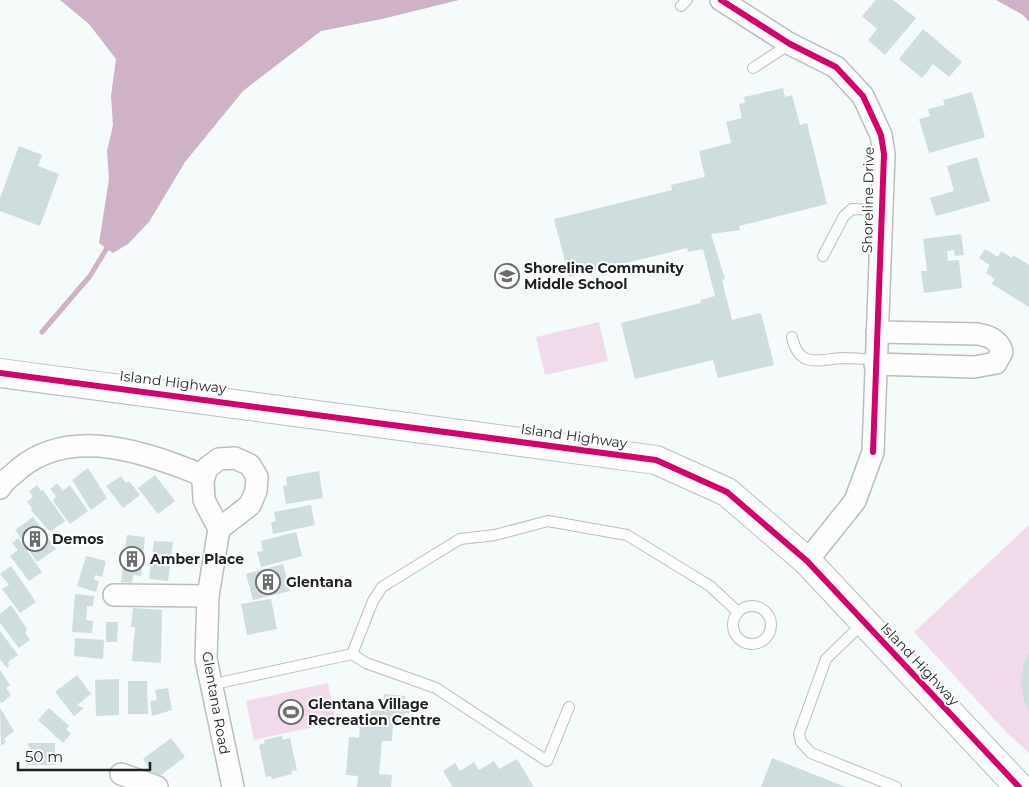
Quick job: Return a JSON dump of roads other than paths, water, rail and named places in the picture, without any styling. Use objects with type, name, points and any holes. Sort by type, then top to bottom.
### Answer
[{"type":"main road","name":"Island Highway","points":[[0,373],[656,460],[727,492],[807,561],[1016,781]]},
{"type":"street","name":"Shoreline Drive","points":[[721,0],[790,44],[836,67],[863,96],[881,134],[884,154],[874,452],[855,501],[807,561]]},
{"type":"street","points":[[876,362],[974,368],[996,363],[1002,352],[1000,344],[989,336],[978,334],[877,332]]},
{"type":"street","points":[[0,488],[29,462],[59,449],[95,446],[128,450],[164,460],[204,476]]},
{"type":"street","points":[[235,458],[250,465],[257,477],[256,491],[250,505],[219,529],[204,500],[204,476],[206,468],[219,459],[235,458]]},
{"type":"street","name":"Glentana Road","points":[[219,529],[208,596],[206,652],[210,685],[233,787]]},
{"type":"street","points":[[114,595],[208,596]]},
{"type":"street","points":[[121,774],[156,787]]},
{"type":"lane","points":[[753,68],[790,44]]},
{"type":"lane","points":[[823,256],[844,216],[852,209],[882,210]]},
{"type":"lane","points":[[792,337],[800,355],[810,361],[842,358],[876,362]]},
{"type":"lane","points":[[352,654],[373,601],[382,586],[460,539],[495,535],[548,522],[627,535],[710,586],[738,612]]},
{"type":"lane","points":[[864,622],[826,659],[800,726],[799,734],[801,742],[811,753],[896,787]]},
{"type":"lane","points":[[210,685],[352,654],[366,663],[436,688],[547,760],[569,707]]},
{"type":"waterway","points":[[42,332],[90,276],[110,243]]},
{"type":"place","name":"Shoreline Community Middle School","points":[[507,276]]},
{"type":"place","name":"Demos","points":[[35,539]]},
{"type":"place","name":"Amber Place","points":[[132,559]]},
{"type":"place","name":"Glentana","points":[[268,582]]},
{"type":"place","name":"Glentana Village Recreation Centre","points":[[291,712]]}]
